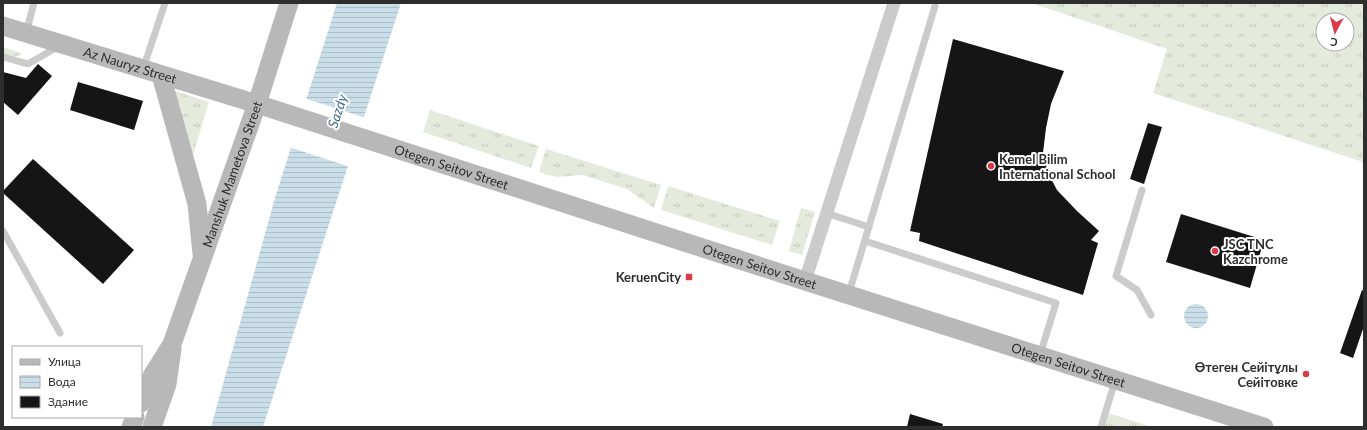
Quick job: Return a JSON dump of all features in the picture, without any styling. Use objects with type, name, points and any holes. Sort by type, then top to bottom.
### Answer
[{"type":"main road","name":"Manshuk Mametova Street","points":[[142,401],[152,376],[172,344],[257,104],[289,3]]},
{"type":"main road","name":"Az Nauryz Street","points":[[3,26],[257,104]]},
{"type":"main road","points":[[161,75],[197,204],[203,260]]},
{"type":"main road","name":"Otegen Seitov Street","points":[[257,104],[848,295],[1264,427]]},
{"type":"main road","name":"Manshuk Mametova Street","points":[[152,427],[167,384],[172,344]]},
{"type":"street","points":[[805,281],[894,3]]},
{"type":"lane","points":[[26,33],[34,3]]},
{"type":"lane","points":[[142,69],[165,3]]},
{"type":"lane","points":[[848,295],[935,6]]},
{"type":"lane","points":[[3,57],[28,64],[62,44]]},
{"type":"lane","points":[[1142,190],[1116,276],[1137,290],[1151,315]]},
{"type":"lane","points":[[826,213],[869,227]]},
{"type":"lane","points":[[3,231],[60,333]]},
{"type":"lane","points":[[865,241],[1056,303],[1039,355]]},
{"type":"lane","points":[[1101,427],[1116,379]]},
{"type":"green space","points":[[1032,3],[1364,3],[1364,164],[1360,161],[1153,93],[1167,49]]},
{"type":"green space","points":[[3,47],[22,53],[15,56],[3,54]]},
{"type":"green space","points":[[169,89],[209,102],[193,155]]},
{"type":"green space","points":[[430,110],[539,146],[531,168],[423,132]]},
{"type":"green space","points":[[546,149],[661,185],[654,208],[627,189],[583,175],[556,177],[539,172]]},
{"type":"green space","points":[[668,186],[780,221],[772,245],[661,210]]},
{"type":"green space","points":[[801,208],[815,212],[802,255],[789,251]]},
{"type":"green space","points":[[1109,414],[1152,427],[1103,427],[1106,416]]},
{"type":"water","name":"Sazdy","points":[[337,3],[401,3],[263,427],[211,427],[275,198]]},
{"type":"water","points":[[1196,304],[1204,308],[1208,316],[1204,324],[1196,328],[1188,324],[1184,316],[1188,308]]},
{"type":"pier","points":[[304,98],[366,118],[350,167],[289,147]]},
{"type":"building","points":[[953,39],[1064,71],[1051,104],[1043,153],[1048,173],[1057,190],[1099,231],[1091,240],[1098,243],[1083,295],[919,241],[920,233],[910,231]]},
{"type":"building","points":[[38,64],[52,76],[18,115],[3,102],[3,72],[26,78]]},
{"type":"building","points":[[78,82],[143,101],[134,130],[70,110]]},
{"type":"building","points":[[1148,123],[1162,127],[1144,184],[1130,179]]},
{"type":"building","points":[[33,159],[134,250],[103,284],[3,193],[3,191]]},
{"type":"building","name":"JSC TNC Kazchrome","points":[[1181,214],[1264,240],[1250,288],[1166,262]]},
{"type":"building","points":[[1362,290],[1364,291],[1364,326],[1353,358],[1340,353]]},
{"type":"building","points":[[910,414],[943,424],[942,427],[907,427]]},
{"type":"place","name":"Kemel Bilim International School","points":[[991,166]]},
{"type":"place","name":"JSC TNC Kazchrome","points":[[1215,251]]},
{"type":"place","name":"KeruenCity","points":[[689,277]]},
{"type":"place","name":"Өтеген Сейітұлы Сейітовке","points":[[1306,374]]}]
